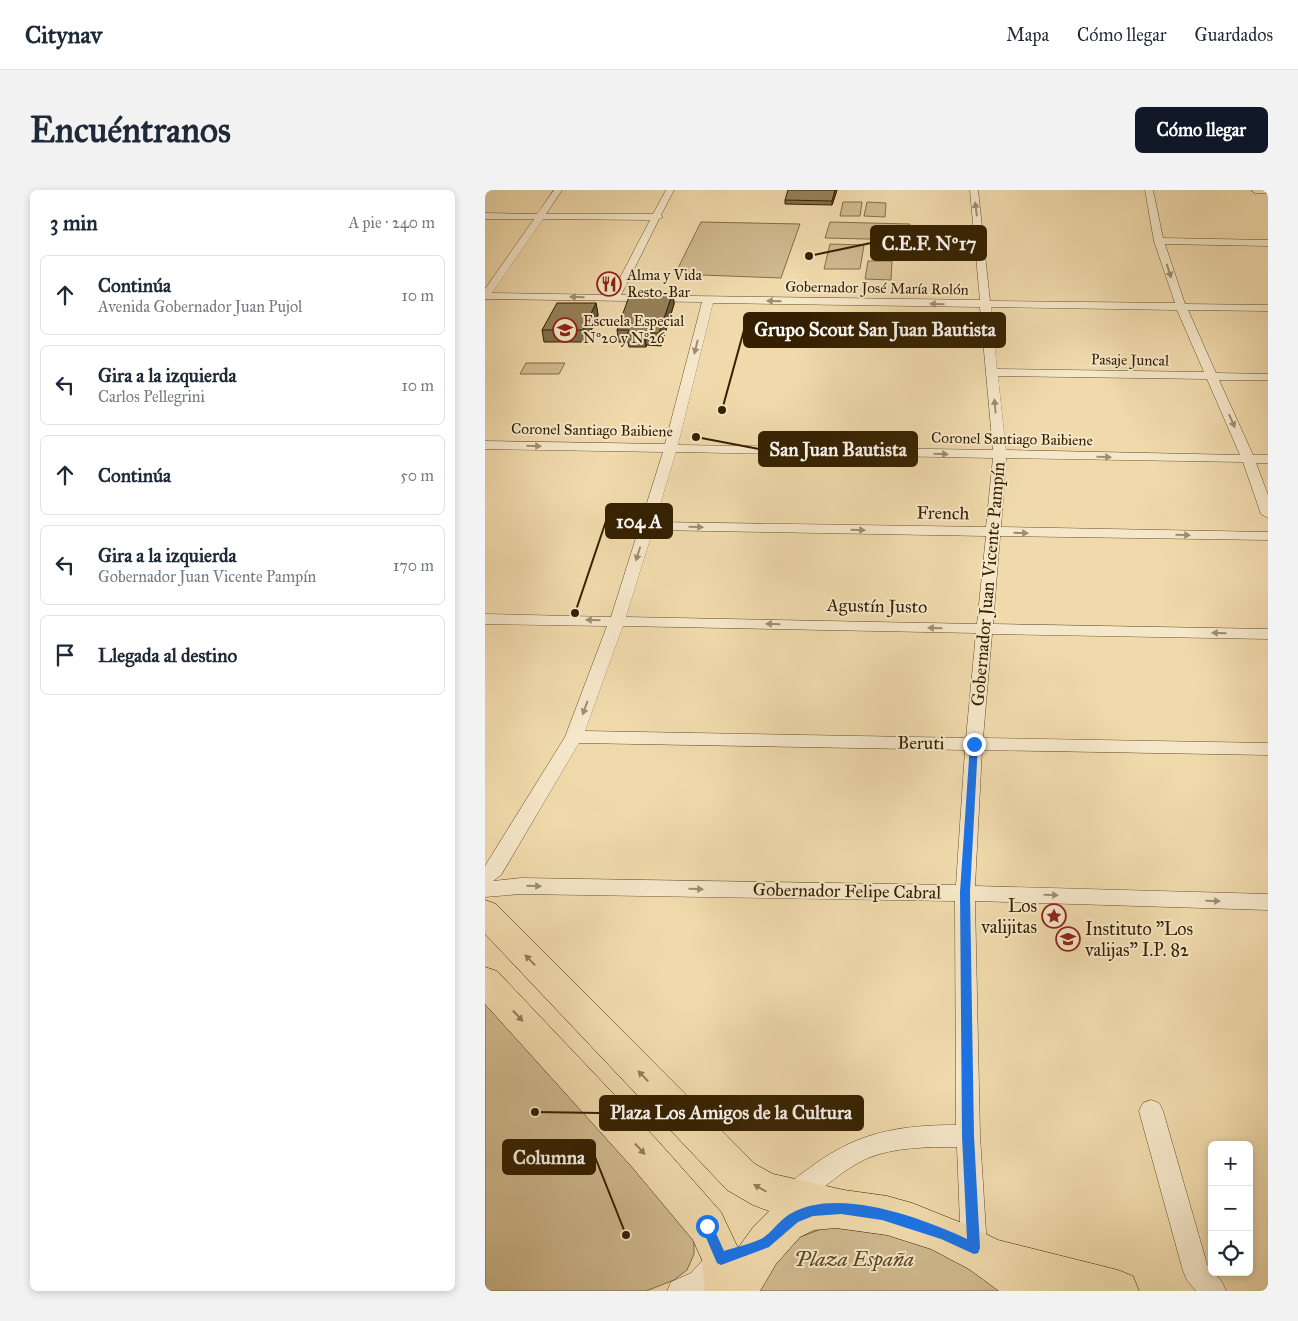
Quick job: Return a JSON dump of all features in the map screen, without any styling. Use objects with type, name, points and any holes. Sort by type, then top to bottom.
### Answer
[{"type":"main road","points":[[485,913],[741,1177],[767,1192],[841,1208],[882,1214],[943,1234],[981,1253],[1118,1291]]},
{"type":"main road","points":[[485,981],[645,1154],[707,1226],[729,1280],[748,1269],[765,1243],[794,1218],[813,1210],[841,1208]]},
{"type":"main road","points":[[981,1253],[1030,1291]]},
{"type":"street","points":[[485,296],[558,190]]},
{"type":"street","points":[[614,298],[658,218],[670,190]]},
{"type":"street","name":"Gobernador Juan Vicente Pampín","points":[[974,190],[999,455],[974,744],[965,892],[968,1136],[981,1253]]},
{"type":"street","points":[[1149,190],[1159,241],[1181,307],[1248,459],[1268,514]]},
{"type":"street","points":[[1255,190],[1268,190]]},
{"type":"street","points":[[485,216],[658,218]]},
{"type":"street","points":[[1159,241],[1268,243]]},
{"type":"street","name":"Gobernador José María Rolón","points":[[485,296],[1268,308]]},
{"type":"street","points":[[485,876],[494,870],[574,737],[617,621],[647,526],[671,447],[708,300]]},
{"type":"street","name":"Pasaje Juncal","points":[[992,372],[1268,377]]},
{"type":"street","name":"Coronel Santiago Baibiene","points":[[485,445],[671,447],[1268,460]]},
{"type":"street","name":"French","points":[[647,526],[1268,536]]},
{"type":"street","name":"Agustín Justo","points":[[485,618],[1268,634]]},
{"type":"street","name":"Beruti","points":[[574,737],[1268,749]]},
{"type":"street","name":"Gobernador Felipe Cabral","points":[[485,889],[521,886],[965,892],[1268,902]]},
{"type":"street","points":[[1151,1111],[1196,1271],[1213,1291]]},
{"type":"street","points":[[790,1198],[846,1157],[878,1142],[918,1136],[968,1136]]},
{"type":"street","points":[[680,1291],[700,1282],[729,1280]]},
{"type":"green space","points":[[843,202],[862,202],[860,216],[840,216]]},
{"type":"green space","points":[[867,202],[886,203],[885,217],[864,216]]},
{"type":"green space","points":[[701,222],[800,224],[781,278],[675,274]]},
{"type":"green space","points":[[830,222],[910,224],[909,240],[825,238]]},
{"type":"green space","points":[[830,244],[864,245],[860,269],[824,269]]},
{"type":"green space","points":[[868,261],[892,261],[891,280],[865,279]]},
{"type":"green space","points":[[526,363],[565,363],[559,374],[520,374]]},
{"type":"green space","points":[[485,1002],[694,1235],[694,1254],[687,1270],[674,1280],[646,1291],[485,1291]]},
{"type":"green space","name":"Plaza España","points":[[851,1226],[881,1229],[953,1256],[1005,1291],[754,1291],[756,1285],[800,1237],[824,1228]]},
{"type":"building","points":[[788,190],[835,190],[832,201],[785,200]]},
{"type":"building","points":[[631,291],[673,292],[659,333],[627,335],[629,330],[617,330]]},
{"type":"building","points":[[557,303],[596,303],[583,330],[542,330]]},
{"type":"place","name":"C.E.F. Nº17","points":[[809,256]]},
{"type":"place","name":"Alma y Vida Resto-Bar","points":[[609,284]]},
{"type":"place","name":"Escuela Especial Nº20 y Nº26","points":[[565,330]]},
{"type":"place","name":"Grupo Scout San Juan Bautista","points":[[722,410]]},
{"type":"place","name":"San Juan Bautista","points":[[696,437]]},
{"type":"place","name":"104 A","points":[[575,613]]},
{"type":"place","name":"Los valijitas","points":[[1054,916]]},
{"type":"place","name":"Instituto \"Los valijas\" I.P. 82","points":[[1068,939]]},
{"type":"place","name":"Plaza Los Amigos de la Cultura","points":[[535,1112]]},
{"type":"place","name":"Columna","points":[[626,1235]]},
{"type":"route","points":[[707,1226],[721,1258],[765,1243],[794,1218],[813,1210],[841,1208],[882,1214],[943,1234],[974,1248],[968,1136],[965,892],[974,744]]}]
